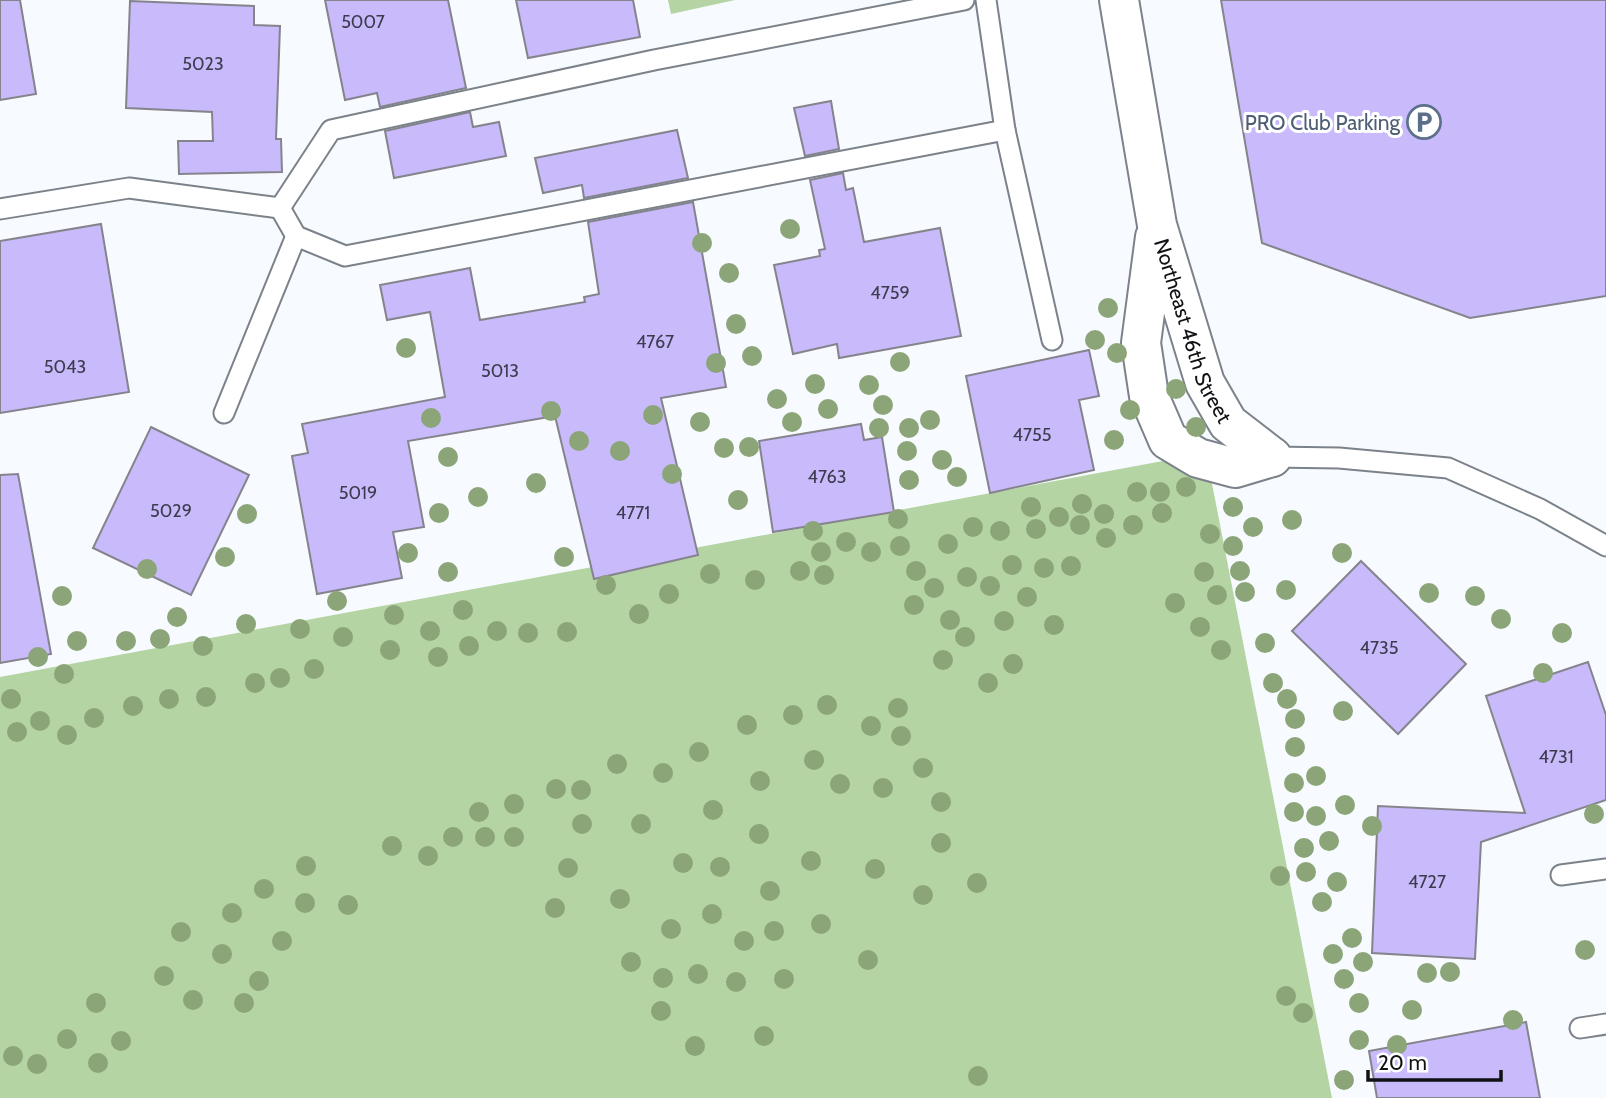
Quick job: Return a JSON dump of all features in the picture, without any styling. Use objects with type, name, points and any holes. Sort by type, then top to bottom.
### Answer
[{"type":"street","name":"Northeast 46th Street","points":[[1119,0],[1157,225],[1205,383],[1228,423],[1272,457]]},
{"type":"street","name":"Northeast 46th Street","points":[[1157,225],[1141,343],[1149,396],[1168,440],[1198,458],[1235,468],[1272,457]]},
{"type":"lane","points":[[280,208],[331,130],[654,60],[964,0]]},
{"type":"lane","points":[[986,0],[1005,130],[1052,340]]},
{"type":"lane","points":[[280,208],[296,236],[345,256],[1005,130]]},
{"type":"lane","points":[[0,209],[129,188],[280,208]]},
{"type":"lane","points":[[224,414],[296,236]]},
{"type":"lane","points":[[1272,457],[1339,458],[1448,468],[1540,509],[1606,546]]},
{"type":"lane","points":[[1561,875],[1606,869]]},
{"type":"lane","points":[[1580,1028],[1606,1024]]},
{"type":"green space","points":[[668,0],[735,0],[671,14]]},
{"type":"green space","points":[[1206,453],[1332,1098],[0,1098],[0,677]]},
{"type":"building","points":[[0,0],[20,0],[36,94],[0,100]]},
{"type":"building","points":[[325,0],[448,0],[466,88],[380,107],[377,93],[345,100]]},
{"type":"building","points":[[516,0],[633,0],[640,37],[528,58]]},
{"type":"building","name":"PRO Club Parking","points":[[1221,0],[1606,0],[1606,296],[1470,318],[1262,243]]},
{"type":"building","points":[[130,1],[254,6],[254,25],[280,26],[276,139],[281,139],[282,172],[179,174],[178,141],[213,141],[212,112],[126,108]]},
{"type":"building","points":[[831,101],[839,149],[805,156],[794,108]]},
{"type":"building","points":[[470,112],[473,127],[499,122],[506,156],[394,178],[385,131]]},
{"type":"building","points":[[677,130],[688,178],[584,198],[582,185],[543,193],[535,158]]},
{"type":"building","points":[[843,173],[846,190],[853,188],[864,242],[940,228],[961,336],[839,358],[837,344],[793,354],[774,265],[820,256],[819,250],[825,249],[810,180]]},
{"type":"building","points":[[693,202],[726,387],[661,398],[698,555],[594,579],[555,416],[408,441],[424,527],[393,532],[402,578],[317,594],[292,456],[308,453],[302,424],[445,397],[430,312],[387,320],[380,285],[470,268],[480,320],[585,302],[584,297],[599,294],[588,222]]},
{"type":"building","points":[[101,224],[129,392],[0,413],[0,241]]},
{"type":"building","points":[[1089,350],[1099,396],[1079,400],[1094,470],[990,493],[966,376]]},
{"type":"building","points":[[861,424],[864,440],[882,437],[894,512],[773,532],[759,441]]},
{"type":"building","points":[[151,427],[249,475],[191,595],[93,548]]},
{"type":"building","points":[[18,474],[51,654],[0,663],[0,475]]},
{"type":"building","points":[[1361,561],[1466,664],[1398,734],[1292,631]]},
{"type":"building","points":[[1588,662],[1606,715],[1606,800],[1481,842],[1475,959],[1372,953],[1378,806],[1525,813],[1486,696]]},
{"type":"building","points":[[1526,1022],[1540,1098],[1377,1098],[1369,1051]]},
{"type":"place","name":"PRO Club Parking","points":[[1424,122]]}]
